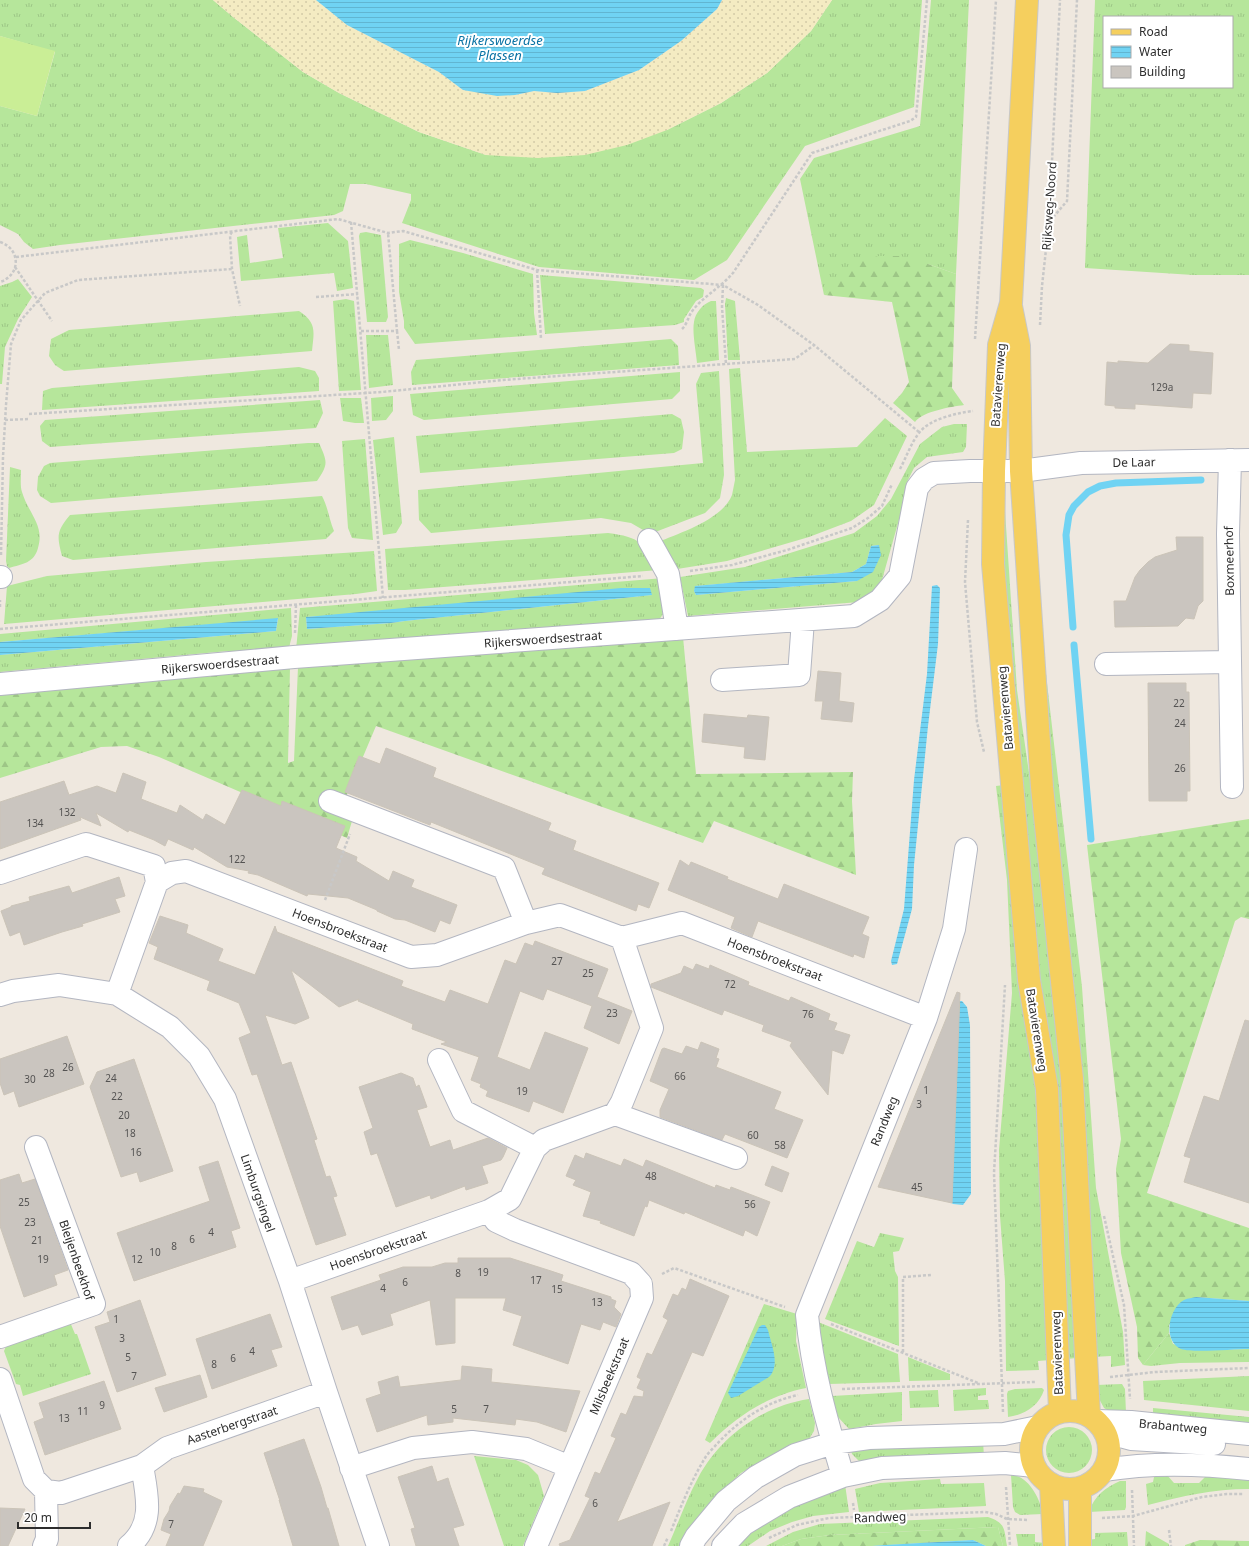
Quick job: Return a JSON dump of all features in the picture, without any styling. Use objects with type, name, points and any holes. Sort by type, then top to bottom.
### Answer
[{"type":"main road","points":[[1011,303],[1027,0]]},
{"type":"main road","name":"Batavierenweg","points":[[1011,303],[1019,346],[1020,471],[1042,787],[1072,1079],[1097,1423]]},
{"type":"main road","name":"Batavierenweg","points":[[1011,303],[999,345],[994,471],[993,564],[1029,980],[1047,1089],[1060,1412]]},
{"type":"main road","points":[[1060,1412],[1079,1412],[1097,1423],[1109,1444],[1109,1457],[1105,1470],[1098,1478],[1090,1485],[1080,1489],[1066,1490],[1051,1485],[1044,1480],[1034,1466],[1030,1453],[1032,1439],[1038,1427],[1044,1420],[1060,1412]]},
{"type":"main road","points":[[1051,1485],[1054,1546]]},
{"type":"main road","points":[[1080,1489],[1080,1546]]},
{"type":"street","name":"De Laar","points":[[994,471],[1020,471],[1081,463],[1239,460]]},
{"type":"street","name":"Boxmeerhof","points":[[1232,787],[1228,534],[1239,460]]},
{"type":"street","name":"Rijkerswoerdsestraat","points":[[0,684],[294,657],[854,616],[880,600],[900,576],[917,488],[924,479],[934,473],[994,471]]},
{"type":"street","points":[[649,540],[668,574],[676,629]]},
{"type":"street","points":[[722,680],[799,674],[803,620]]},
{"type":"street","points":[[1106,664],[1230,662]]},
{"type":"street","points":[[330,801],[504,868],[526,923]]},
{"type":"street","points":[[0,873],[86,844],[154,866],[157,882],[117,994]]},
{"type":"street","name":"Randweg","points":[[843,1476],[819,1390],[810,1344],[807,1315],[926,1018],[954,929],[966,849]]},
{"type":"street","name":"Hoensbroekstraat","points":[[157,882],[172,874],[186,871],[411,957],[437,955],[526,923],[560,915],[622,938],[682,923],[926,1018]]},
{"type":"street","points":[[439,1060],[463,1111],[535,1148],[544,1140],[615,1114],[622,1102],[652,1028],[622,938]]},
{"type":"street","name":"Limburgsingel","points":[[0,995],[13,991],[59,985],[117,994],[170,1027],[199,1056],[225,1099],[290,1280],[378,1546]]},
{"type":"street","points":[[615,1114],[736,1158]]},
{"type":"street","name":"Bleijenbeekhof","points":[[0,1337],[94,1304],[36,1147]]},
{"type":"street","name":"Hoensbroekstraat","points":[[290,1280],[489,1211],[510,1198],[535,1148]]},
{"type":"street","points":[[489,1211],[496,1221],[515,1230],[631,1273],[641,1284]]},
{"type":"street","name":"Milsbeekstraat","points":[[536,1546],[642,1298],[641,1284]]},
{"type":"street","points":[[0,1378],[34,1479],[46,1491],[47,1539],[44,1546]]},
{"type":"street","name":"Aasterbergstraat","points":[[46,1491],[61,1492],[142,1466],[167,1448],[326,1392]]},
{"type":"street","name":"Brabantweg","points":[[1097,1423],[1131,1422],[1249,1434]]},
{"type":"street","name":"Brabantweg","points":[[1097,1423],[1131,1439],[1249,1448]]},
{"type":"street","points":[[691,1546],[696,1537],[726,1501],[756,1477],[795,1455],[833,1443],[869,1438],[1004,1434],[1038,1427]]},
{"type":"street","points":[[351,1468],[413,1448],[472,1442],[526,1449],[570,1467]]},
{"type":"street","points":[[723,1546],[744,1524],[789,1497],[843,1476],[882,1468],[1005,1463],[1034,1466]]},
{"type":"street","points":[[1105,1470],[1132,1465],[1214,1466],[1249,1469]]},
{"type":"street","points":[[129,1546],[134,1542],[145,1525],[148,1500],[142,1466]]},
{"type":"path","points":[[682,329],[687,323],[692,311],[723,285],[733,273],[812,153],[910,121],[916,117],[927,0]]},
{"type":"path","points":[[976,322],[996,0]]},
{"type":"path","name":"Rijksweg-Noord","points":[[1040,328],[1042,286],[1049,222],[1060,0]]},
{"type":"path","points":[[1049,222],[1067,201],[1077,0]]},
{"type":"path","points":[[16,257],[231,233],[338,219],[388,233],[404,231],[537,270],[723,285],[732,289],[763,309],[814,345],[919,432],[899,471]]},
{"type":"path","points":[[351,222],[383,598]]},
{"type":"path","points":[[231,233],[232,269],[240,306]]},
{"type":"path","points":[[388,233],[399,350]]},
{"type":"path","points":[[0,242],[7,244],[12,249],[16,257],[16,267],[12,274],[0,282]]},
{"type":"path","points":[[16,267],[52,321]]},
{"type":"path","points":[[1,577],[2,457],[11,344],[21,320],[44,293],[78,280],[232,269]]},
{"type":"path","points":[[537,270],[541,339]]},
{"type":"path","points":[[723,285],[722,307],[726,365]]},
{"type":"path","points":[[316,297],[358,294]]},
{"type":"path","points":[[361,331],[397,331]]},
{"type":"path","points":[[29,414],[382,392],[503,380],[796,359],[814,345]]},
{"type":"path","name":"Batavierenweg","points":[[919,432],[930,424],[951,415],[972,411],[972,418]]},
{"type":"path","points":[[5,420],[29,419]]},
{"type":"path","points":[[0,629],[668,574],[732,565],[787,550],[852,528],[868,518],[882,506],[896,478]]},
{"type":"path","name":"Batavierenweg","points":[[968,519],[965,582],[977,722],[986,759]]},
{"type":"path","points":[[294,657],[296,604]]},
{"type":"path","points":[[317,921],[358,812]]},
{"type":"path","points":[[1001,1383],[994,1173],[1005,978]]},
{"type":"path","points":[[641,1284],[674,1268],[807,1315],[981,1384],[819,1390],[785,1398],[753,1413],[730,1430],[706,1456],[694,1478],[664,1546]]},
{"type":"path","points":[[903,1352],[902,1277],[930,1275]]},
{"type":"path","points":[[1129,1374],[1249,1368]]},
{"type":"path","points":[[1134,1546],[1133,1516],[1202,1497],[1227,1494],[1249,1494]]},
{"type":"path","points":[[853,1503],[854,1510]]},
{"type":"path","name":"Randweg","points":[[766,1540],[797,1525],[829,1518],[985,1512],[996,1514],[1007,1519],[1010,1546]]},
{"type":"path","points":[[1169,1530],[1171,1546]]},
{"type":"green space","points":[[0,0],[213,0],[303,72],[339,93],[419,132],[486,155],[667,130],[721,103],[767,73],[811,31],[832,0],[922,0],[914,107],[805,146],[727,260],[694,280],[539,267],[402,223],[411,200],[411,194],[366,184],[350,184],[343,211],[334,215],[33,249],[24,242],[18,234],[0,225],[0,106],[37,116],[55,52],[0,36]]},
{"type":"green space","points":[[931,0],[969,0],[956,274],[928,264],[832,286],[824,295],[800,179],[814,158],[920,126]]},
{"type":"green space","points":[[1095,0],[1249,0],[1249,275],[1193,275],[1085,268]]},
{"type":"green space","points":[[0,36],[55,51],[37,116],[0,106]]},
{"type":"green space","points":[[328,223],[348,241],[353,288],[337,291],[334,273],[241,281],[237,237],[247,235],[250,263],[283,258],[278,228]]},
{"type":"green space","points":[[366,232],[381,235],[388,317],[386,322],[367,322],[359,236],[360,233]]},
{"type":"green space","points":[[410,240],[463,253],[533,274],[534,313],[537,335],[415,344],[404,328],[399,292],[399,244]]},
{"type":"green space","points":[[879,256],[900,256],[956,274],[952,388],[964,405],[931,412],[919,418],[915,422],[893,403],[909,382],[892,302],[824,295],[840,274],[862,260]]},
{"type":"green space","points":[[540,275],[701,288],[704,290],[703,297],[696,301],[684,319],[684,322],[675,325],[545,334]]},
{"type":"green space","points":[[18,279],[32,297],[18,319],[5,347],[2,384],[0,384],[0,286]]},
{"type":"green space","points":[[726,298],[735,301],[740,360],[728,360]]},
{"type":"green space","points":[[346,299],[354,301],[361,390],[339,391],[333,301]]},
{"type":"green space","points":[[711,301],[716,301],[719,360],[697,363],[693,331],[695,319],[700,309]]},
{"type":"green space","points":[[299,311],[305,315],[312,324],[314,333],[312,351],[64,371],[55,365],[49,356],[51,339],[69,330]]},
{"type":"green space","points":[[366,335],[388,335],[393,385],[369,388]]},
{"type":"green space","points":[[671,339],[678,346],[679,365],[412,385],[411,372],[416,360]]},
{"type":"green space","points":[[299,367],[315,371],[319,378],[319,391],[42,410],[43,391],[52,388]]},
{"type":"green space","points":[[740,368],[747,452],[857,447],[885,418],[907,436],[874,505],[851,521],[809,537],[727,561],[671,570],[658,542],[689,530],[710,518],[727,504],[732,495],[735,480],[729,369]]},
{"type":"green space","points":[[719,371],[724,475],[720,498],[705,513],[650,534],[631,523],[601,518],[431,533],[419,520],[418,490],[703,463],[696,384],[701,373]]},
{"type":"green space","points":[[680,372],[680,391],[672,399],[424,420],[413,415],[410,394]]},
{"type":"green space","points":[[393,396],[393,411],[386,420],[372,421],[371,398]]},
{"type":"green space","points":[[340,398],[361,398],[364,423],[343,421]]},
{"type":"green space","points":[[320,400],[323,413],[316,428],[50,447],[42,441],[40,426],[45,420]]},
{"type":"green space","points":[[672,414],[681,419],[684,432],[682,449],[674,453],[420,473],[416,436]]},
{"type":"green space","points":[[954,424],[967,424],[966,447],[963,452],[927,457],[914,468],[907,482],[900,516],[880,587],[859,602],[688,616],[680,577],[745,567],[854,533],[877,516],[891,499],[920,444],[942,427]],"holes":[[[879,545],[857,581],[696,595],[694,591],[696,586],[852,572],[866,564],[871,546]]]},
{"type":"green space","points":[[394,437],[402,523],[396,533],[383,535],[373,440]]},
{"type":"green space","points":[[365,439],[373,540],[352,538],[348,528],[342,441]]},
{"type":"green space","points":[[319,443],[326,463],[317,481],[51,503],[40,496],[37,490],[38,477],[44,466],[50,463]]},
{"type":"green space","points":[[10,467],[21,470],[22,492],[38,526],[40,540],[36,553],[31,560],[9,568],[6,561]]},
{"type":"green space","points":[[322,496],[334,531],[326,539],[73,560],[62,556],[59,544],[60,530],[70,515]]},
{"type":"green space","points":[[999,510],[1005,511],[1017,690],[1044,876],[1063,1106],[1076,1358],[1067,1359],[1038,979]]},
{"type":"green space","points":[[608,533],[634,539],[640,543],[645,547],[659,570],[405,590],[388,590],[385,549]]},
{"type":"green space","points":[[374,551],[377,591],[4,624],[7,586],[47,576],[206,562]]},
{"type":"green space","points":[[664,578],[665,611],[657,623],[296,650],[300,608]],"holes":[[[652,595],[405,621],[307,629],[306,617]]]},
{"type":"green space","points":[[291,608],[292,636],[288,651],[228,651],[0,672],[0,655],[276,631],[278,619],[0,642],[0,634]]},
{"type":"green space","points":[[1040,622],[1082,987],[1096,1188],[1123,1332],[1125,1365],[1111,1367],[1111,1356],[1092,1357]]},
{"type":"green space","points":[[683,637],[696,774],[853,772],[852,801],[856,875],[714,821],[703,843],[376,726],[346,797],[352,821],[347,838],[159,757],[127,746],[101,747],[0,778],[0,694],[290,667],[288,763],[294,761],[298,667]]},
{"type":"green space","points":[[1004,785],[1029,1039],[1038,1113],[1050,1360],[1038,1361],[1039,1370],[1006,1371],[1005,1281],[1000,1216],[999,1150],[1012,993],[1007,880],[996,786]]},
{"type":"green space","points":[[1249,819],[1249,919],[1241,917],[1235,921],[1147,1193],[1249,1228],[1249,1301],[1196,1297],[1169,1325],[1169,1333],[1143,1365],[1138,1358],[1137,1327],[1121,1253],[1116,1169],[1121,1139],[1087,845]]},
{"type":"green space","points":[[880,1233],[904,1238],[899,1251],[893,1252],[895,1271],[898,1277],[899,1346],[825,1319],[857,1241],[874,1247]]},
{"type":"green space","points":[[764,1304],[797,1314],[796,1341],[806,1388],[779,1396],[754,1408],[743,1415],[710,1443],[705,1440]]},
{"type":"green space","points":[[70,1322],[75,1334],[77,1334],[91,1374],[23,1396],[20,1385],[16,1384],[4,1351],[8,1342]]},
{"type":"green space","points":[[818,1322],[898,1354],[900,1382],[829,1384],[821,1356]]},
{"type":"green space","points":[[1169,1333],[1173,1344],[1204,1350],[1249,1349],[1249,1362],[1180,1363],[1151,1366],[1143,1365]]},
{"type":"green space","points":[[908,1357],[950,1374],[950,1380],[909,1381]]},
{"type":"green space","points":[[1249,1376],[1249,1411],[1144,1400],[1143,1381]]},
{"type":"green space","points":[[1122,1384],[1125,1389],[1126,1413],[1109,1411],[1104,1408],[1097,1395],[1096,1385]]},
{"type":"green space","points":[[986,1388],[986,1395],[978,1396],[978,1400],[988,1400],[989,1409],[954,1411],[953,1390]]},
{"type":"green space","points":[[1042,1388],[1044,1390],[1042,1396],[1035,1405],[1025,1412],[1008,1417],[1008,1391],[1015,1389]]},
{"type":"green space","points":[[938,1390],[939,1407],[910,1408],[909,1391]]},
{"type":"green space","points":[[902,1392],[902,1421],[849,1429],[838,1417],[832,1396]]},
{"type":"green space","points":[[809,1399],[815,1423],[814,1431],[809,1439],[781,1450],[741,1473],[716,1497],[680,1546],[668,1546],[698,1478],[718,1449],[730,1437],[759,1416],[792,1403]]},
{"type":"green space","points":[[1153,1408],[1249,1417],[1249,1427],[1153,1417]]},
{"type":"green space","points":[[1069,1427],[1082,1431],[1088,1437],[1092,1450],[1088,1463],[1082,1469],[1069,1473],[1056,1469],[1050,1463],[1046,1450],[1050,1437],[1056,1431]]},
{"type":"green space","points":[[983,1442],[984,1456],[859,1461],[852,1454],[850,1448]]},
{"type":"green space","points":[[474,1456],[516,1460],[528,1465],[538,1475],[544,1496],[523,1546],[504,1546]]},
{"type":"green space","points":[[1011,1475],[1023,1479],[1033,1489],[1043,1514],[1020,1515],[1015,1512],[1013,1507]]},
{"type":"green space","points":[[1167,1475],[1174,1483],[1199,1483],[1206,1476],[1249,1477],[1249,1489],[1223,1490],[1148,1505],[1146,1484],[1153,1482],[1154,1477]]},
{"type":"green space","points":[[940,1479],[941,1484],[984,1483],[986,1506],[859,1512],[855,1489],[880,1483]]},
{"type":"green space","points":[[1120,1481],[1126,1481],[1125,1510],[1089,1512],[1094,1501],[1101,1493]]},
{"type":"green space","points":[[845,1484],[849,1512],[813,1516],[792,1522],[770,1531],[748,1546],[733,1546],[744,1535],[785,1509]]},
{"type":"green space","points":[[988,1517],[994,1519],[1003,1527],[1007,1546],[1003,1546],[998,1527],[830,1535],[801,1539],[782,1546],[766,1546],[793,1532],[820,1524]]},
{"type":"green space","points":[[998,1527],[1003,1546],[986,1546],[973,1540],[872,1546],[782,1546],[801,1539],[830,1535]]},
{"type":"green space","points":[[1146,1531],[1169,1544],[1169,1546],[1145,1546]]},
{"type":"green space","points":[[1127,1532],[1128,1546],[1086,1546],[1086,1540],[1095,1539],[1095,1533]]},
{"type":"green space","points":[[1016,1534],[1035,1534],[1035,1542],[1045,1543],[1045,1546],[1018,1546]]},
{"type":"green space","points":[[1200,1540],[1249,1541],[1249,1546],[1185,1546]]},
{"type":"sand","points":[[213,0],[316,0],[347,25],[439,72],[463,90],[515,95],[534,91],[557,93],[585,91],[639,70],[681,41],[717,9],[722,0],[832,0],[811,31],[767,73],[721,103],[667,130],[627,145],[585,155],[538,158],[486,155],[419,132],[339,93],[303,72]]},
{"type":"water","name":"Rijkerswoerdse Plassen","points":[[316,0],[722,0],[717,9],[681,41],[639,70],[585,91],[557,93],[534,91],[515,95],[497,96],[463,90],[439,72],[347,25]]},
{"type":"water","points":[[879,545],[881,555],[873,572],[857,581],[696,595],[694,591],[695,586],[852,572],[866,564],[871,546]]},
{"type":"water","points":[[937,585],[940,588],[938,644],[914,865],[912,909],[897,964],[892,965],[891,961],[904,909],[914,780],[927,674],[932,586]]},
{"type":"water","points":[[621,588],[650,588],[652,595],[391,623],[307,629],[306,617]]},
{"type":"water","points":[[278,618],[276,631],[0,655],[0,642]]},
{"type":"water","points":[[955,1001],[962,1001],[967,1007],[970,1025],[971,1194],[963,1205],[953,1204],[926,1183]]},
{"type":"water","points":[[1196,1297],[1249,1301],[1249,1349],[1195,1351],[1181,1349],[1175,1345],[1171,1339],[1170,1332],[1171,1317],[1179,1304],[1184,1300]]},
{"type":"water","points":[[765,1325],[768,1330],[773,1348],[775,1361],[773,1372],[769,1377],[738,1396],[731,1398],[728,1393],[759,1327]]},
{"type":"water","points":[[973,1540],[986,1546],[872,1546],[885,1545]]},
{"type":"building","points":[[1170,344],[1189,345],[1189,351],[1213,353],[1211,394],[1193,393],[1192,408],[1135,404],[1135,409],[1115,408],[1115,406],[1105,405],[1107,362],[1118,363],[1118,361],[1148,363]]},
{"type":"building","points":[[1176,537],[1203,537],[1203,601],[1198,606],[1194,619],[1186,618],[1178,626],[1115,627],[1114,601],[1126,601],[1135,577],[1148,562],[1155,557],[1177,550]]},
{"type":"building","points":[[818,671],[841,673],[839,701],[854,703],[852,722],[821,719],[823,701],[815,701]]},
{"type":"building","points":[[1148,683],[1186,683],[1186,692],[1189,692],[1190,791],[1187,791],[1187,801],[1149,801]]},
{"type":"building","points":[[704,714],[747,718],[748,715],[769,717],[765,760],[744,758],[745,747],[702,742]]},
{"type":"building","points":[[386,748],[436,768],[433,777],[551,823],[548,830],[576,841],[573,850],[659,883],[649,908],[638,904],[636,911],[542,874],[545,868],[431,822],[430,825],[345,792],[359,756],[380,764]]},
{"type":"building","points":[[123,773],[146,782],[141,799],[177,813],[180,805],[203,820],[206,814],[225,825],[242,790],[281,806],[282,801],[345,826],[336,848],[357,857],[356,861],[389,881],[393,871],[414,880],[411,887],[457,905],[450,924],[440,920],[435,932],[405,920],[395,919],[348,898],[308,894],[307,896],[258,875],[248,873],[249,871],[227,867],[194,847],[193,850],[168,839],[165,846],[129,830],[128,832],[96,813],[101,826],[80,817],[81,820],[0,849],[0,802],[64,781],[69,795],[97,786],[116,793]]},
{"type":"building","points":[[680,860],[689,866],[691,862],[728,877],[727,879],[778,899],[784,884],[869,917],[862,934],[869,937],[864,958],[854,954],[853,957],[758,921],[752,937],[731,928],[735,917],[668,890]]},
{"type":"building","points":[[119,877],[125,896],[115,899],[120,912],[82,924],[83,926],[24,945],[20,932],[10,936],[1,911],[11,906],[30,901],[29,897],[69,886],[72,893]]},
{"type":"building","points":[[160,916],[188,925],[186,933],[223,949],[218,961],[255,975],[275,926],[277,932],[403,981],[401,986],[445,1002],[450,990],[488,1004],[505,960],[516,964],[525,943],[533,946],[535,941],[608,969],[597,997],[632,1011],[619,1044],[584,1028],[592,1006],[547,989],[543,1000],[520,991],[497,1057],[530,1070],[545,1032],[588,1048],[563,1113],[533,1101],[529,1112],[486,1096],[488,1091],[480,1087],[481,1084],[471,1080],[479,1057],[441,1044],[447,1042],[412,1029],[413,1024],[358,1001],[359,999],[339,1007],[291,970],[309,1018],[295,1024],[265,1015],[282,1065],[291,1062],[317,1139],[314,1140],[326,1177],[330,1176],[337,1196],[333,1197],[346,1235],[316,1245],[257,1074],[252,1075],[239,1038],[251,1033],[239,1003],[207,990],[210,981],[154,959],[158,947],[149,943]]},
{"type":"building","points":[[696,964],[709,969],[710,965],[749,982],[748,985],[789,1001],[791,997],[830,1014],[828,1020],[837,1023],[834,1030],[850,1035],[843,1054],[832,1050],[828,1095],[790,1046],[792,1042],[762,1031],[764,1025],[724,1010],[722,1015],[651,987],[651,984],[681,973],[684,966],[693,970]]},
{"type":"building","points":[[957,992],[960,993],[952,1203],[878,1187]]},
{"type":"building","points":[[1245,1020],[1249,1021],[1249,1203],[1184,1182],[1191,1158],[1184,1156],[1204,1096],[1219,1101]]},
{"type":"building","points":[[67,1036],[84,1084],[19,1107],[14,1091],[4,1095],[0,1083],[0,1059]]},
{"type":"building","points":[[701,1042],[719,1049],[716,1058],[719,1059],[716,1067],[781,1092],[774,1109],[803,1120],[787,1158],[725,1134],[722,1140],[660,1117],[660,1110],[669,1089],[650,1081],[662,1049],[664,1048],[682,1054],[686,1046],[698,1050]]},
{"type":"building","points":[[134,1059],[173,1171],[140,1182],[137,1172],[121,1177],[90,1087],[97,1072]]},
{"type":"building","points":[[401,1073],[413,1078],[416,1087],[419,1085],[427,1107],[417,1110],[430,1147],[450,1140],[453,1150],[488,1138],[507,1148],[501,1160],[482,1166],[488,1183],[466,1190],[465,1186],[431,1199],[430,1195],[396,1207],[377,1153],[371,1155],[364,1132],[373,1128],[359,1087]]},
{"type":"building","points":[[586,1153],[621,1166],[624,1159],[643,1167],[646,1160],[715,1188],[716,1185],[730,1190],[731,1187],[770,1202],[757,1236],[745,1230],[743,1236],[685,1212],[684,1214],[649,1200],[647,1207],[645,1206],[634,1236],[600,1223],[601,1221],[583,1216],[591,1192],[573,1185],[576,1180],[566,1176],[575,1155],[584,1159]]},
{"type":"building","points":[[218,1161],[240,1228],[231,1231],[236,1247],[134,1281],[117,1233],[210,1201],[199,1167]]},
{"type":"building","points":[[772,1166],[789,1173],[782,1192],[765,1185]]},
{"type":"building","points":[[19,1174],[22,1183],[35,1179],[68,1270],[54,1275],[57,1285],[24,1297],[0,1226],[0,1180]]},
{"type":"building","points":[[458,1258],[510,1258],[563,1275],[561,1281],[611,1297],[611,1299],[616,1301],[614,1307],[621,1314],[616,1327],[603,1322],[600,1330],[581,1324],[568,1364],[513,1345],[522,1316],[503,1310],[506,1298],[455,1298],[455,1343],[436,1345],[430,1300],[390,1314],[393,1325],[362,1335],[358,1325],[342,1330],[331,1297],[381,1280],[379,1275],[403,1267],[432,1267],[445,1263],[458,1263]]},
{"type":"building","points":[[690,1279],[729,1296],[703,1356],[692,1352],[617,1522],[670,1502],[652,1546],[560,1546],[559,1544],[570,1540],[590,1498],[585,1496],[595,1472],[600,1474],[616,1438],[611,1436],[621,1413],[626,1415],[634,1396],[643,1397],[644,1391],[637,1388],[641,1379],[637,1377],[647,1353],[652,1355],[668,1320],[663,1317],[673,1294],[678,1296],[682,1288],[686,1290]]},
{"type":"building","points":[[140,1300],[166,1375],[117,1392],[95,1327],[110,1322],[107,1312]]},
{"type":"building","points":[[270,1314],[282,1347],[271,1350],[277,1366],[212,1389],[196,1339]]},
{"type":"building","points":[[462,1366],[492,1369],[491,1382],[580,1391],[566,1432],[537,1422],[516,1419],[515,1425],[453,1418],[453,1422],[428,1425],[427,1415],[377,1432],[366,1399],[381,1394],[378,1382],[398,1376],[400,1387],[461,1380]]},
{"type":"building","points":[[200,1375],[207,1397],[164,1412],[155,1388]]},
{"type":"building","points":[[104,1381],[121,1429],[45,1455],[34,1422],[44,1418],[39,1403]]},
{"type":"building","points":[[304,1439],[328,1508],[339,1546],[293,1546],[264,1453]]},
{"type":"building","points":[[432,1466],[437,1482],[448,1478],[464,1525],[453,1528],[459,1546],[416,1546],[411,1529],[415,1528],[398,1477]]},
{"type":"building","points":[[184,1486],[204,1489],[203,1492],[222,1501],[203,1546],[166,1546],[171,1534],[161,1530],[164,1519],[170,1506],[178,1493],[180,1494]]},
{"type":"building","points":[[0,1508],[25,1509],[8,1546],[0,1546]]},
{"type":"waterway","points":[[1073,627],[1066,535],[1069,515],[1074,506],[1088,492],[1100,486],[1116,483],[1201,480]]},
{"type":"waterway","points":[[1074,645],[1091,839]]}]
